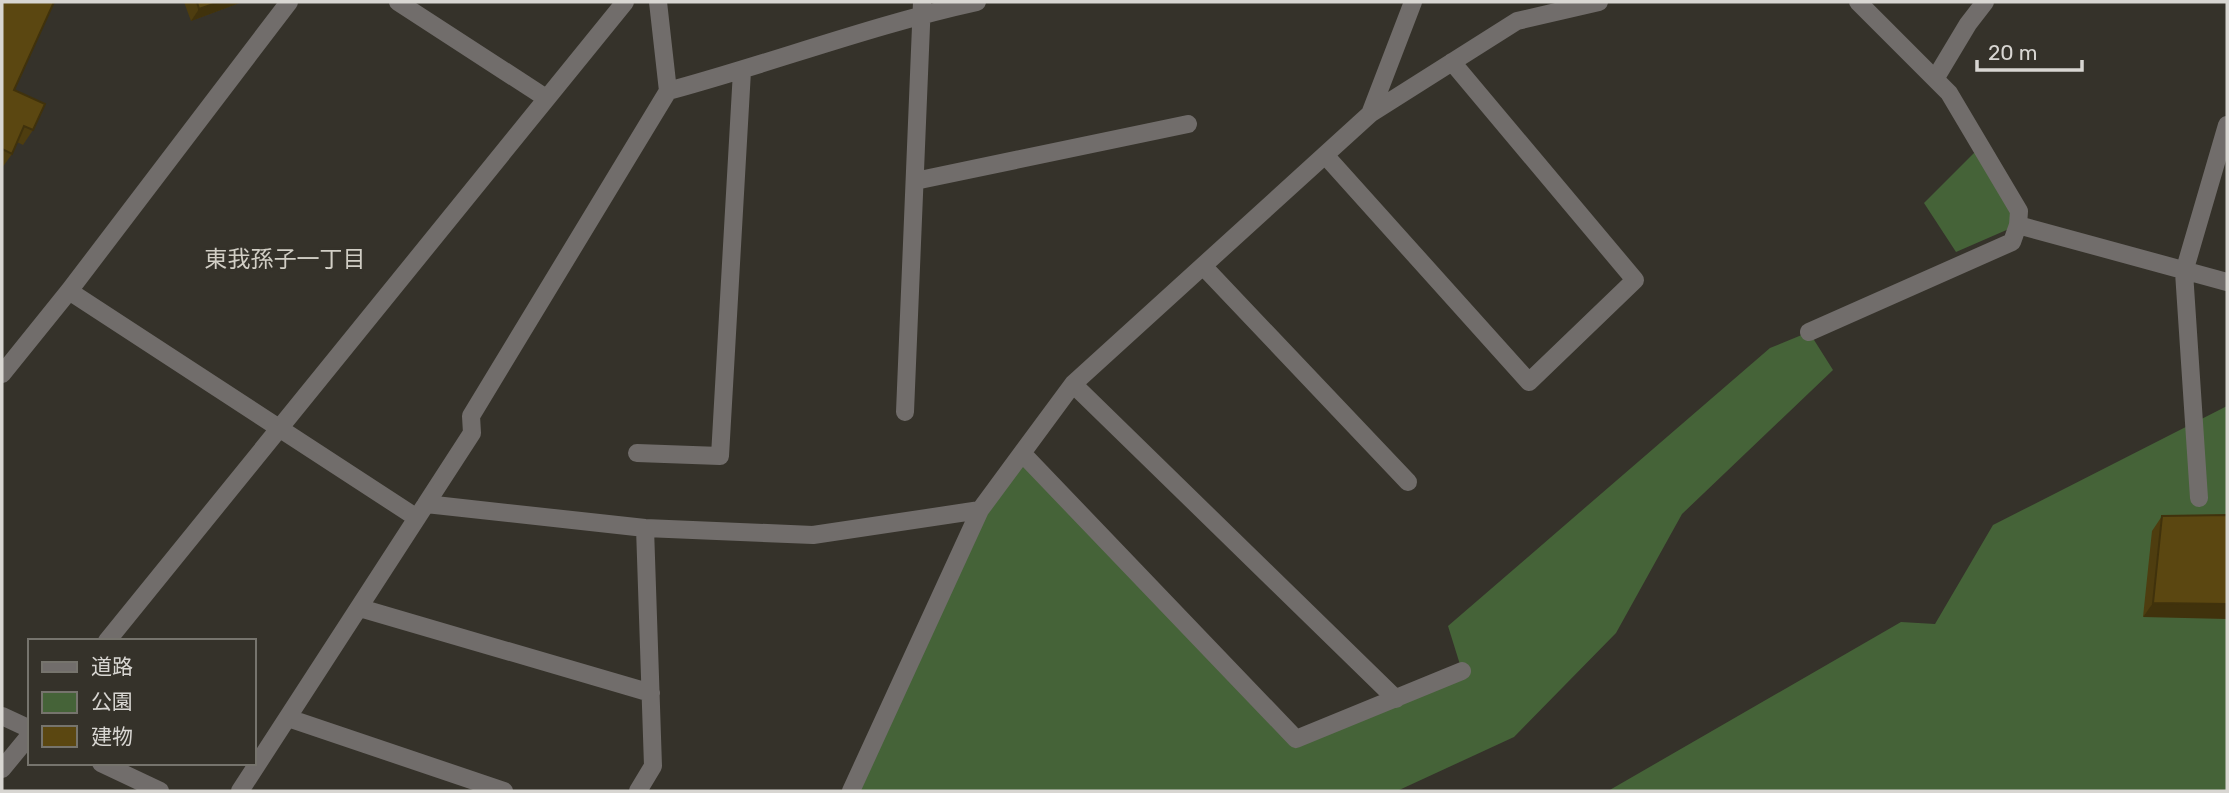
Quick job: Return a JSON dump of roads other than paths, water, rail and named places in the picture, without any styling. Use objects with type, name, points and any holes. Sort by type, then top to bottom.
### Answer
[{"type":"street","points":[[2,374],[69,291],[289,2]]},
{"type":"street","points":[[398,2],[546,98]]},
{"type":"street","points":[[109,639],[625,2]]},
{"type":"street","points":[[240,791],[472,433],[471,416],[668,91],[659,2]]},
{"type":"street","points":[[668,91],[742,71],[922,8],[977,2]]},
{"type":"street","points":[[1370,114],[1413,2]]},
{"type":"street","points":[[851,791],[980,510],[1073,384],[1370,114],[1517,21],[1599,2]]},
{"type":"street","points":[[1809,332],[2012,242],[2018,225],[2020,211],[1956,104],[1935,79],[1858,2]]},
{"type":"street","points":[[1935,79],[1968,24],[1985,2]]},
{"type":"street","points":[[905,412],[922,8]]},
{"type":"street","points":[[1325,155],[1529,383],[1635,280],[1452,62]]},
{"type":"street","points":[[637,453],[720,456],[742,71]]},
{"type":"street","points":[[915,181],[1188,124]]},
{"type":"street","points":[[2199,498],[2184,272],[2227,125]]},
{"type":"street","points":[[2018,225],[2227,282]]},
{"type":"street","points":[[1203,266],[1408,482]]},
{"type":"street","points":[[69,291],[280,428],[422,511],[645,528],[813,535],[980,510]]},
{"type":"street","points":[[1073,384],[1396,699]]},
{"type":"street","points":[[1022,453],[1296,739],[1462,671]]},
{"type":"street","points":[[638,791],[653,766],[645,528]]},
{"type":"street","points":[[360,608],[652,693]]},
{"type":"street","points":[[2,716],[28,728]]},
{"type":"street","points":[[288,718],[504,791]]},
{"type":"street","points":[[2,769],[28,737]]},
{"type":"street","points":[[105,765],[160,791]]},
{"type":"district","name":"東我孫子一丁目","points":[[285,259]]}]
